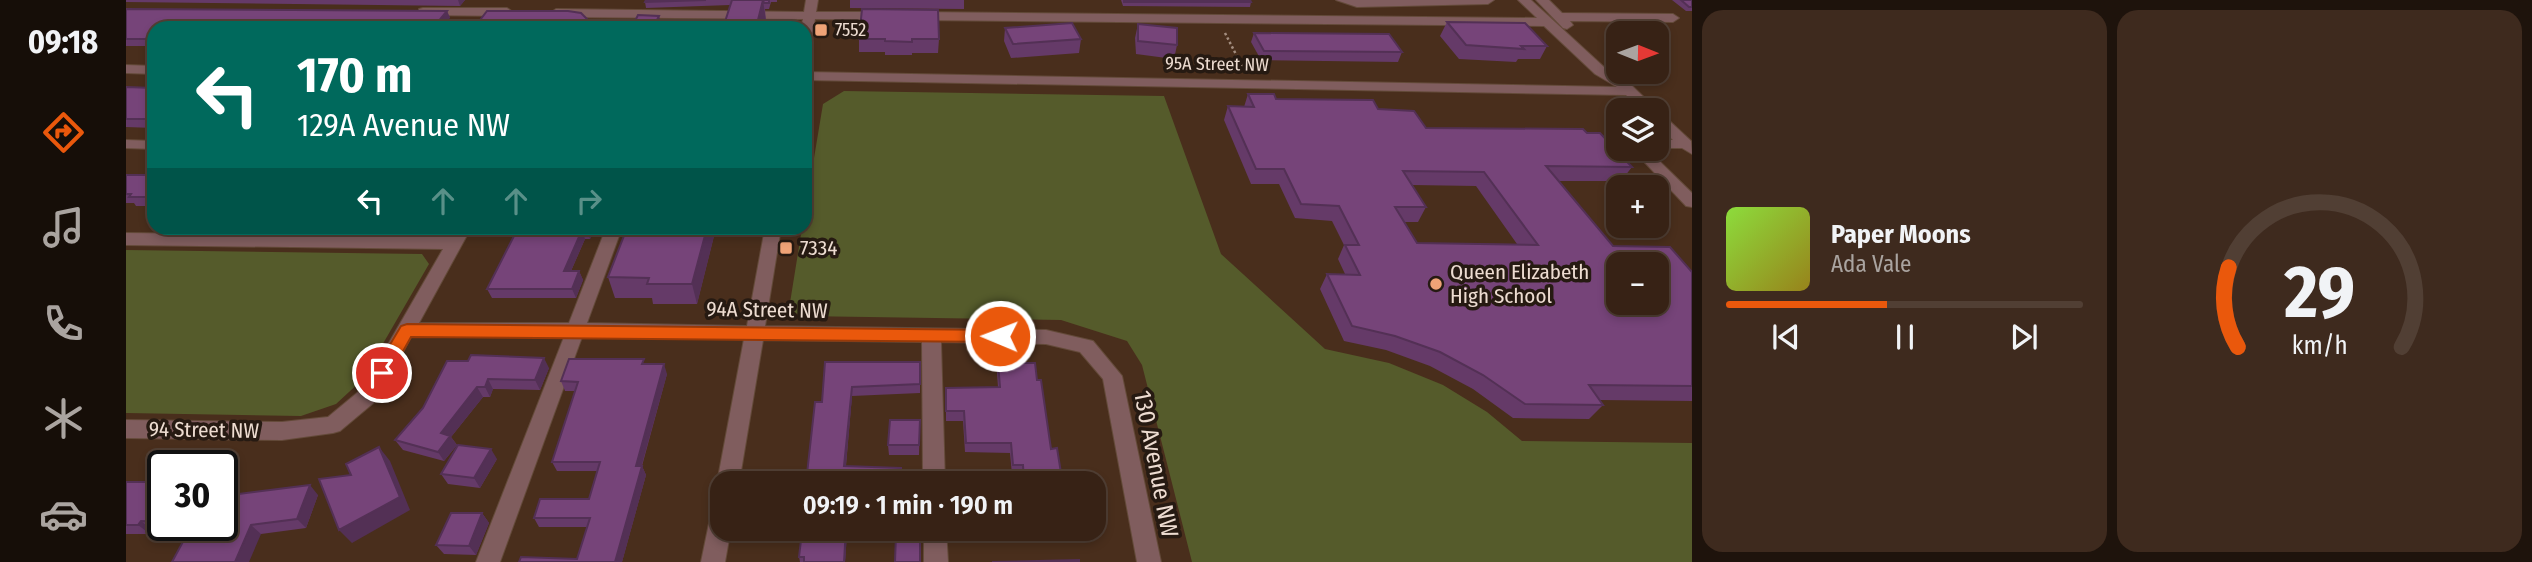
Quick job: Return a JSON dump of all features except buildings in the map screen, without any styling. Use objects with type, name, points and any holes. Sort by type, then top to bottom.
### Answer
[{"type":"street","points":[[422,0],[412,12],[519,13]]},
{"type":"street","points":[[809,21],[812,0]]},
{"type":"street","points":[[975,0],[976,17]]},
{"type":"street","points":[[1342,0],[1488,0]]},
{"type":"street","points":[[1524,0],[1553,19]]},
{"type":"street","points":[[1542,0],[1553,19],[1600,71],[1637,98]]},
{"type":"street","points":[[545,13],[893,16]]},
{"type":"street","points":[[690,21],[692,14]]},
{"type":"street","points":[[907,16],[1218,19],[1672,18]]},
{"type":"street","points":[[126,69],[147,70]]},
{"type":"street","name":"95A Street NW","points":[[812,76],[1251,84],[1624,86]]},
{"type":"street","points":[[1669,128],[1689,147]]},
{"type":"street","points":[[126,144],[147,145]]},
{"type":"street","points":[[1669,145],[1689,147]]},
{"type":"street","points":[[1651,161],[1692,202]]},
{"type":"street","points":[[126,239],[459,235]]},
{"type":"street","name":"94 Street NW","points":[[126,429],[282,431],[333,425],[370,394],[459,235]]},
{"type":"street","points":[[488,562],[611,235]]},
{"type":"street","points":[[729,471],[772,235]]},
{"type":"street","name":"94A Street NW","points":[[407,330],[1046,337],[1086,346],[1112,376]]},
{"type":"street","points":[[931,335],[934,471]]},
{"type":"street","name":"130 Avenue NW","points":[[1112,376],[1149,562]]},
{"type":"street","points":[[713,562],[717,541]]},
{"type":"street","points":[[935,541],[936,562]]},
{"type":"path","points":[[1218,19],[1251,84]]},
{"type":"green space","points":[[844,91],[1164,96],[1221,254],[1325,349],[1389,363],[1443,385],[1487,412],[1522,441],[1692,443],[1692,562],[1192,562],[1142,365],[1127,341],[1061,320],[801,316],[789,309],[801,235],[812,235],[812,170],[823,104]]},
{"type":"green space","points":[[126,250],[422,254],[429,264],[362,380],[336,404],[301,416],[126,413]]},
{"type":"place","name":"7552","points":[[821,30]]},
{"type":"place","name":"7334","points":[[786,248]]},
{"type":"place","name":"Queen Elizabeth High School","points":[[1436,284]]},
{"type":"route","points":[[382,373],[407,330],[1000,336]]}]
